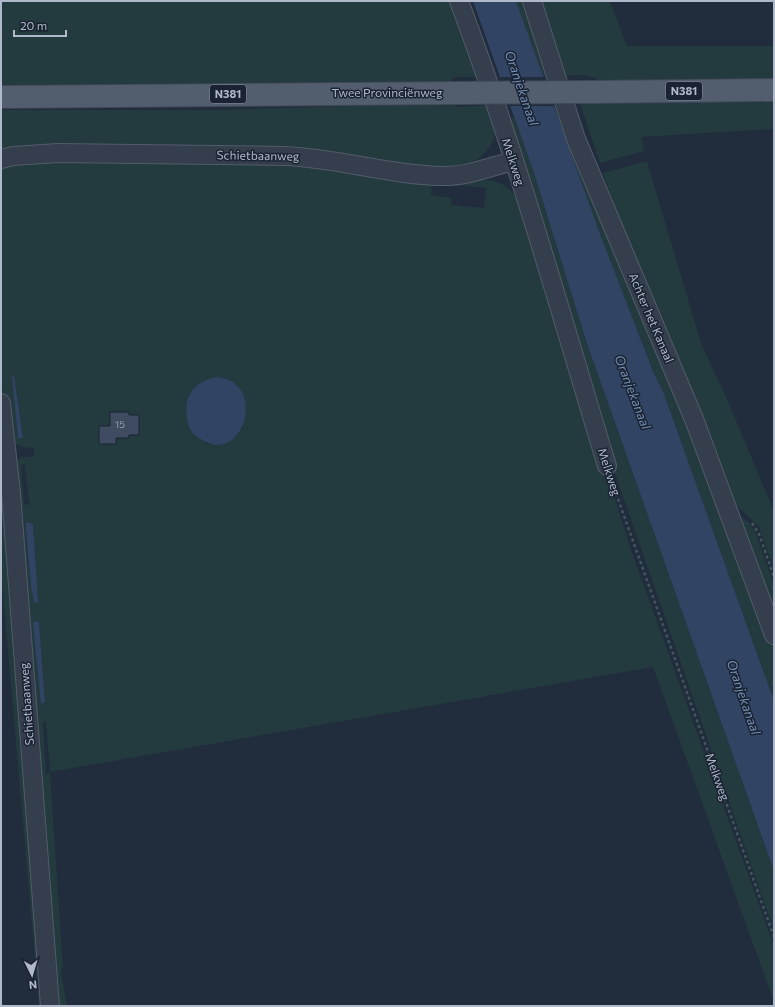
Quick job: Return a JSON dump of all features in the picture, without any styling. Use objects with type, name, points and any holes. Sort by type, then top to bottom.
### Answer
[{"type":"main road","name":"Twee Provinciënweg","points":[[1,96],[774,90]]},
{"type":"street","name":"Melkweg","points":[[459,1],[476,48],[544,255],[606,466]]},
{"type":"street","name":"Achter het Kanaal","points":[[532,1],[576,139],[694,419],[774,635]]},
{"type":"street","name":"Schietbaanweg","points":[[1,159],[13,156],[58,153],[285,156],[310,157],[441,176],[465,175],[513,161]]},
{"type":"street","name":"Schietbaanweg","points":[[1,403],[11,493],[50,1006]]},
{"type":"path","name":"Melkweg","points":[[606,466],[774,937]]},
{"type":"green space","points":[[1,1],[452,1],[479,77],[454,77],[449,84],[1,86]]},
{"type":"green space","points":[[516,1],[525,1],[549,78],[542,76]]},
{"type":"green space","points":[[537,1],[610,1],[627,46],[774,46],[774,81],[599,82],[592,77],[587,76],[563,76]]},
{"type":"green space","points":[[774,99],[774,129],[642,137],[644,151],[600,163],[579,101]]},
{"type":"green space","points":[[455,103],[458,107],[488,105],[495,127],[495,134],[490,147],[475,161],[463,168],[1,153],[1,110],[213,110]]},
{"type":"green space","points":[[553,107],[560,107],[726,511],[774,647],[774,701],[664,394],[653,371],[600,234]]},
{"type":"green space","points":[[514,117],[534,173],[586,341],[774,871],[774,931],[601,433],[508,120]]},
{"type":"green space","points":[[33,160],[284,161],[432,183],[431,195],[451,198],[452,205],[484,208],[486,188],[458,185],[459,182],[484,180],[498,182],[511,191],[517,198],[633,555],[774,946],[774,1002],[653,667],[50,772],[63,967],[61,971],[67,1006],[54,1006],[12,466],[21,457],[34,457],[34,448],[21,447],[9,439],[1,380],[1,166]],"holes":[[[12,375],[14,376],[23,438],[19,438]],[[197,385],[243,427],[236,436],[208,444],[198,438],[191,431],[186,406],[190,394]],[[24,464],[29,503],[28,505],[24,504],[21,465]],[[28,522],[33,524],[37,602],[34,603],[31,587],[26,530]],[[39,622],[45,702],[43,704]],[[43,721],[46,722],[50,771],[46,775]]]},
{"type":"green space","points":[[647,161],[701,343],[727,399],[774,511],[774,570],[759,527],[732,501],[641,280],[603,173]]},
{"type":"green space","points":[[1,430],[47,1006],[39,1006],[1,571]]},
{"type":"green space","points":[[734,512],[750,523],[756,534],[774,585],[774,622]]},
{"type":"water","name":"Oranjekanaal","points":[[473,1],[516,1],[600,234],[653,371],[664,394],[774,701],[774,871],[586,341],[534,173]]},
{"type":"water","points":[[12,375],[14,376],[23,438],[18,438]]},
{"type":"water","points":[[217,377],[229,380],[239,388],[245,399],[246,412],[243,424],[237,435],[228,442],[217,445],[204,441],[193,434],[189,427],[186,409],[190,394],[194,388],[200,383]]},
{"type":"water","points":[[28,522],[33,524],[38,602],[34,603],[31,587],[26,530],[26,523]]},
{"type":"water","points":[[36,621],[39,622],[45,702],[41,704],[33,623]]},
{"type":"pier","points":[[497,77],[545,77],[555,106],[508,106]]},
{"type":"building","points":[[110,412],[129,412],[129,415],[139,415],[139,435],[129,435],[129,438],[116,438],[116,444],[99,444],[99,426],[110,426]]}]
